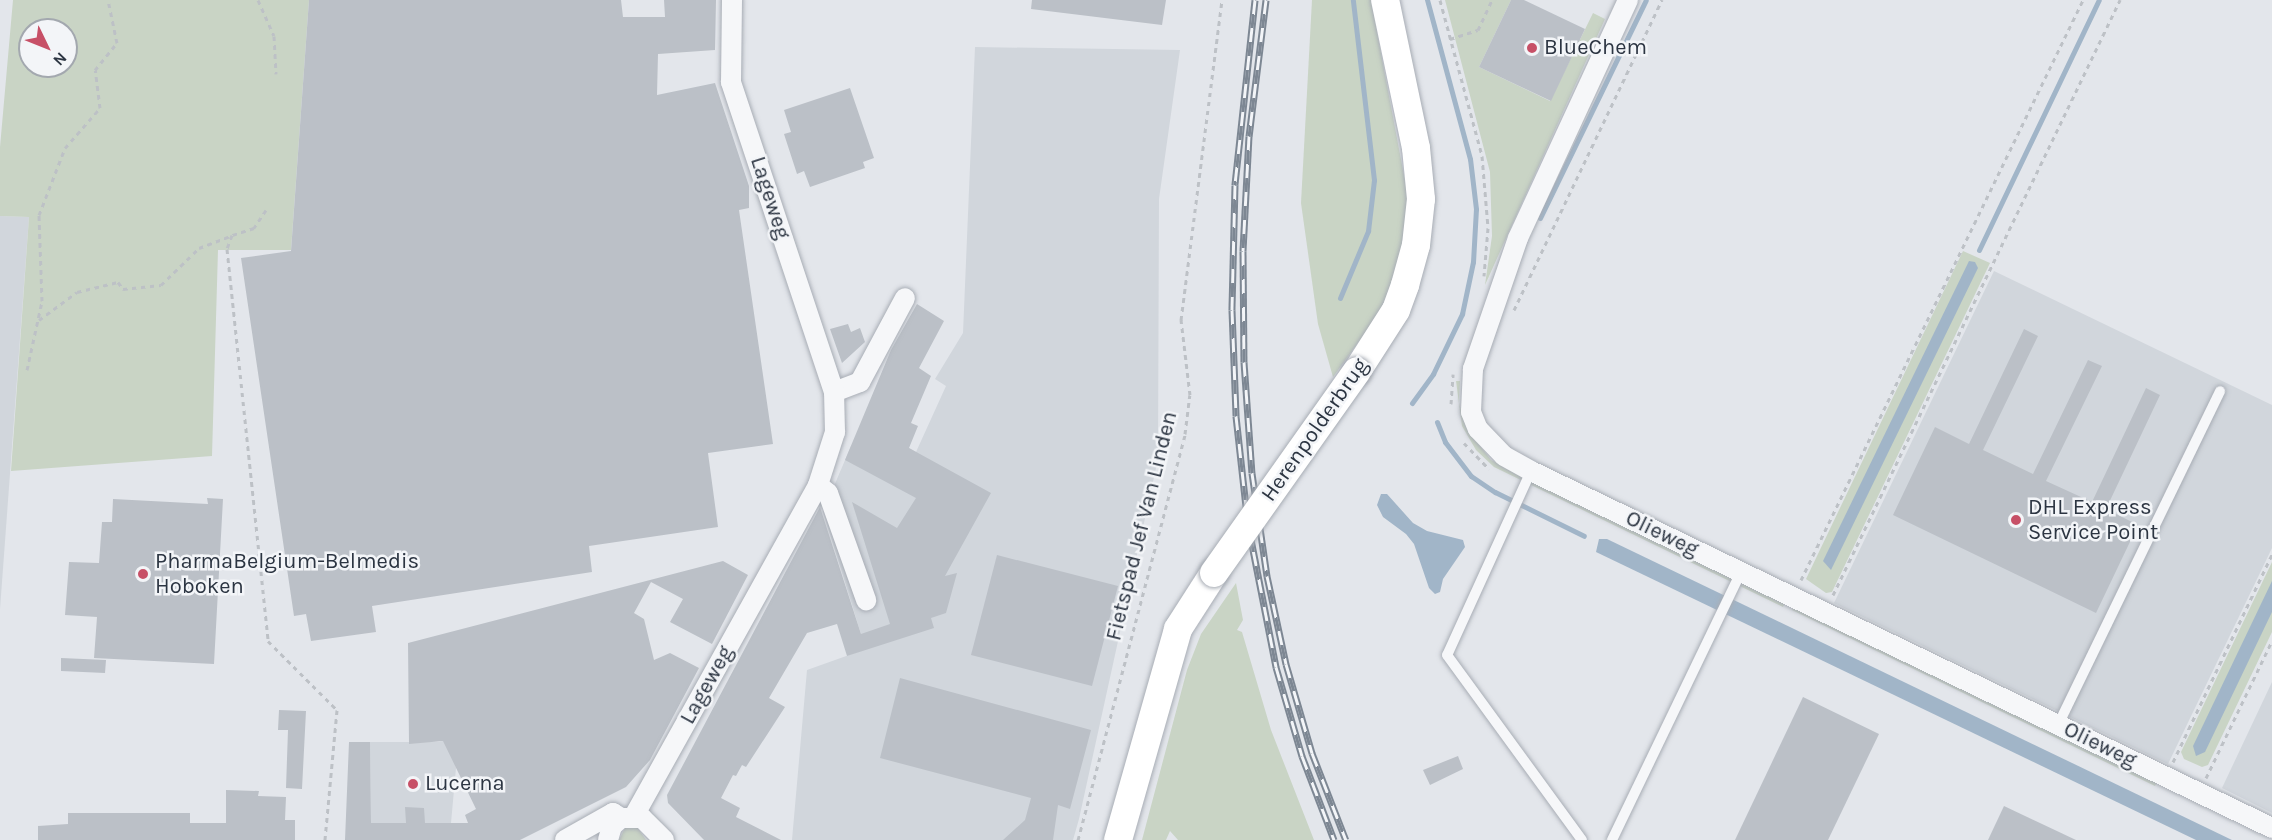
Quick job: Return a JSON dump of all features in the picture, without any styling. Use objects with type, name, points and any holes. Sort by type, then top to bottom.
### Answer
[{"type":"street","name":"Lageweg","points":[[608,840],[612,826],[628,817],[818,484],[832,447],[834,392],[731,82],[732,0]]},
{"type":"street","name":"Herenpolderbrug","points":[[1118,840],[1178,629],[1214,573],[1357,371],[1396,310],[1405,285],[1416,245],[1421,199],[1416,148],[1385,0]]},
{"type":"street","name":"Olieweg","points":[[1628,0],[1532,206],[1473,369],[1471,412],[1478,429],[1504,456],[1524,485],[1741,572],[2058,725],[2172,770],[2272,828]]},
{"type":"street","points":[[834,392],[860,382],[905,298]]},
{"type":"street","points":[[818,484],[828,493],[866,600]]},
{"type":"street","points":[[565,840],[613,813],[628,817],[657,836]]},
{"type":"lane","points":[[2058,725],[2220,391]]},
{"type":"lane","points":[[1524,485],[1447,655],[1582,840]]},
{"type":"lane","points":[[1612,840],[1741,572]]},
{"type":"path","points":[[27,370],[42,301],[39,215],[65,148],[100,108],[95,70],[117,43],[108,0]]},
{"type":"path","points":[[258,0],[274,36],[276,74]]},
{"type":"path","name":"Fietspad Jef Van Linden","points":[[1078,840],[1185,434],[1190,395],[1181,320],[1222,0]]},
{"type":"path","points":[[1440,0],[1486,180],[1488,228],[1484,278]]},
{"type":"path","points":[[1450,39],[1478,30],[1492,0]]},
{"type":"path","points":[[1511,316],[1662,0]]},
{"type":"path","points":[[1792,597],[2083,0]]},
{"type":"path","points":[[1831,599],[2120,0]]},
{"type":"path","points":[[38,321],[77,292],[118,282],[123,289],[161,285],[199,248],[254,228],[266,210]]},
{"type":"path","points":[[232,235],[227,249],[268,641],[337,710],[325,840]]},
{"type":"path","points":[[1452,408],[1456,365]]},
{"type":"path","points":[[1461,438],[1486,467],[1524,485]]},
{"type":"path","points":[[2172,770],[2272,554]]},
{"type":"path","points":[[2196,777],[2205,782],[2272,641]]},
{"type":"shaded area","points":[[975,47],[1180,50],[1159,199],[1158,459],[1079,819],[1073,840],[792,840],[807,670],[880,644],[861,634],[823,512],[851,446],[899,469],[909,448],[916,452],[946,386],[935,379],[963,333]]},
{"type":"shaded area","points":[[0,216],[29,217],[0,609]]},
{"type":"shaded area","points":[[1994,271],[2272,405],[2272,548],[2168,764],[1834,603]]},
{"type":"shaded area","points":[[2272,682],[2272,813],[2222,788]]},
{"type":"shaded area","name":"Lucerna","points":[[451,739],[456,768],[451,823],[371,840],[370,742],[439,742]]},
{"type":"green space","points":[[13,0],[309,0],[291,250],[218,250],[212,456],[11,471],[29,217],[0,216],[0,147]]},
{"type":"green space","points":[[1312,0],[1371,0],[1408,197],[1401,255],[1381,311],[1333,377],[1318,324],[1301,203]]},
{"type":"green space","points":[[1445,0],[1511,0],[1479,67],[1550,101],[1593,13],[1605,19],[1485,285],[1492,236],[1490,172]]},
{"type":"green space","points":[[1963,251],[1990,263],[1832,592],[1826,593],[1806,579]]},
{"type":"green space","points":[[1456,381],[1460,381],[1459,403],[1467,429],[1491,460],[1785,603],[1783,607],[1494,467],[1476,450],[1462,426]]},
{"type":"green space","points":[[2272,562],[2272,632],[2208,765],[2202,767],[2184,759],[2181,752]]},
{"type":"green space","points":[[1236,583],[1243,620],[1237,630],[1242,632],[1271,730],[1314,840],[1178,840],[1170,831],[1166,840],[1142,840],[1187,670],[1201,634]]},
{"type":"green space","points":[[1794,607],[2157,782],[2155,786],[1792,610]]},
{"type":"green space","points":[[637,827],[646,840],[619,840],[625,828]]},
{"type":"water","points":[[1969,261],[1975,262],[1978,268],[1831,570],[1823,561]]},
{"type":"water","points":[[1381,494],[1387,494],[1413,523],[1427,531],[1463,540],[1465,547],[1443,579],[1440,592],[1435,594],[1429,588],[1414,544],[1406,534],[1383,517],[1377,505]]},
{"type":"water","points":[[1599,539],[1607,539],[2232,840],[2196,840],[1596,552]]},
{"type":"water","points":[[2272,581],[2272,612],[2205,752],[2196,756],[2193,746]]},
{"type":"building","points":[[309,0],[621,0],[623,17],[665,17],[664,0],[716,0],[715,50],[658,54],[657,95],[715,83],[749,186],[749,208],[739,210],[773,444],[708,453],[718,527],[589,546],[592,572],[372,606],[376,632],[311,641],[306,614],[294,616],[241,258],[291,251]]},
{"type":"building","points":[[1032,0],[1166,0],[1162,25],[1031,9]]},
{"type":"building","name":"BlueChem","points":[[1511,0],[1524,0],[1585,29],[1551,101],[1479,67]]},
{"type":"building","points":[[850,88],[874,158],[863,162],[865,168],[810,187],[804,171],[797,174],[784,134],[791,132],[784,110]]},
{"type":"building","points":[[917,304],[944,321],[919,368],[931,376],[911,423],[918,426],[909,448],[991,493],[945,576],[957,573],[946,613],[931,618],[934,628],[847,656],[837,624],[807,633],[769,698],[785,707],[746,767],[742,765],[736,776],[733,775],[721,798],[740,808],[736,817],[781,840],[704,840],[668,803],[667,795],[820,507],[861,634],[890,624],[852,502],[897,528],[916,498],[845,460],[891,350]]},
{"type":"building","points":[[848,324],[851,332],[860,328],[865,342],[842,363],[830,329]]},
{"type":"building","name":"DHL Express Service Point","points":[[2024,329],[2038,336],[1983,450],[2033,474],[2088,360],[2102,366],[2046,481],[2092,502],[2146,388],[2160,395],[2106,509],[2138,525],[2096,613],[1893,515],[1935,427],[1969,444]]},
{"type":"building","name":"PharmaBelgium-Belmedis Hoboken","points":[[207,498],[223,499],[214,664],[94,658],[97,617],[65,615],[69,562],[99,563],[102,522],[112,522],[113,499],[208,504]]},
{"type":"building","points":[[997,555],[1118,586],[1092,686],[971,655]]},
{"type":"building","points":[[723,561],[748,575],[712,644],[670,622],[683,599],[651,582],[634,613],[644,619],[654,660],[670,653],[699,668],[650,760],[626,787],[520,840],[345,840],[349,742],[370,742],[371,823],[406,823],[405,807],[424,808],[425,823],[468,823],[465,815],[476,809],[443,741],[409,744],[408,643]]},
{"type":"building","points":[[61,658],[106,660],[105,673],[61,671]]},
{"type":"building","points":[[900,678],[1091,730],[1070,809],[1058,805],[1053,840],[1003,840],[1025,820],[1031,798],[880,758]]},
{"type":"building","points":[[1803,697],[1879,734],[1828,840],[1735,840]]},
{"type":"building","points":[[279,710],[306,711],[302,789],[286,788],[288,730],[278,730]]},
{"type":"building","points":[[1458,756],[1463,769],[1430,785],[1423,770]]},
{"type":"building","points":[[226,790],[259,791],[258,796],[286,797],[285,820],[295,820],[295,840],[38,840],[38,826],[68,824],[68,813],[190,813],[190,823],[226,823]]},
{"type":"building","points":[[2004,806],[2076,840],[1988,840]]},
{"type":"waterway","points":[[1340,298],[1368,231],[1374,180],[1353,0]]},
{"type":"waterway","points":[[1412,403],[1433,374],[1462,314],[1473,262],[1476,209],[1470,159],[1427,0]]},
{"type":"waterway","points":[[1540,218],[1646,0]]},
{"type":"waterway","points":[[1979,250],[2099,0]]},
{"type":"waterway","points":[[1437,422],[1445,442],[1471,476],[1495,492],[1584,536]]},
{"type":"railway","points":[[1255,0],[1235,185],[1232,310],[1236,416],[1248,524],[1276,667],[1302,756],[1334,840]]},
{"type":"railway","points":[[1266,0],[1249,136],[1243,251],[1244,362],[1252,473],[1267,576],[1286,664],[1312,753],[1346,840]]},
{"type":"place","name":"BlueChem","points":[[1532,48]]},
{"type":"place","name":"DHL Express Service Point","points":[[2016,520]]},
{"type":"place","name":"PharmaBelgium-Belmedis Hoboken","points":[[143,574]]},
{"type":"place","name":"Lucerna","points":[[413,784]]}]
